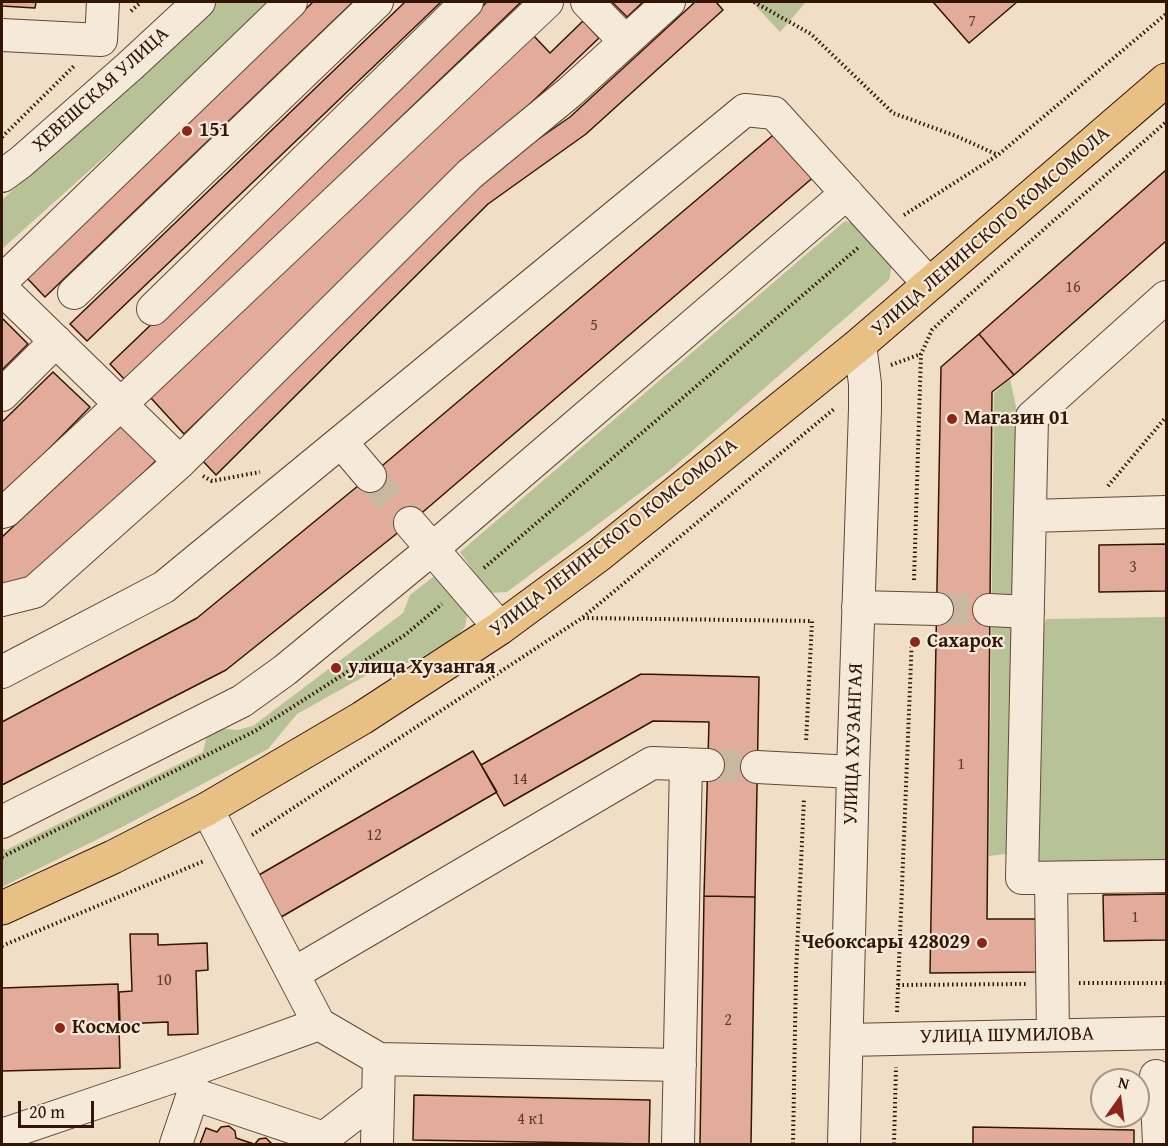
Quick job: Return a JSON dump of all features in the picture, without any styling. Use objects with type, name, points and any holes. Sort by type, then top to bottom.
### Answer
[{"type":"main road","name":"УЛИЦА ЛЕНИНСКОГО КОМСОМОЛА","points":[[2,908],[113,857],[207,809],[362,718],[500,628],[608,548],[860,344],[1167,80]]},
{"type":"street","points":[[101,40],[103,2]]},
{"type":"street","name":"ХЕВЕШСКАЯ УЛИЦА","points":[[2,176],[130,66],[199,2]]},
{"type":"street","points":[[2,280],[291,2]]},
{"type":"street","points":[[74,293],[377,2]]},
{"type":"street","points":[[153,309],[467,2]]},
{"type":"street","points":[[2,512],[6,511],[121,404],[547,2]]},
{"type":"street","points":[[587,2],[625,42]]},
{"type":"street","points":[[2,600],[34,592],[180,462],[470,174],[570,92],[669,2]]},
{"type":"street","points":[[2,35],[101,40],[130,66]]},
{"type":"street","points":[[2,672],[164,587],[745,110],[774,113],[929,284]]},
{"type":"street","points":[[2,822],[242,701],[285,670],[432,549],[847,193]]},
{"type":"street","points":[[2,289],[180,462]]},
{"type":"street","points":[[1167,297],[1032,417],[1022,878],[1167,876]]},
{"type":"street","points":[[2,395],[56,341]]},
{"type":"street","name":"УЛИЦА ХУЗАНГАЯ","points":[[844,1144],[865,392],[860,344]]},
{"type":"street","points":[[342,443],[370,476]]},
{"type":"street","points":[[1030,516],[1167,512]]},
{"type":"street","points":[[410,523],[500,628]]},
{"type":"street","points":[[858,607],[925,609]]},
{"type":"street","points":[[989,610],[1028,612]]},
{"type":"street","points":[[293,974],[652,763],[697,764],[680,1065],[678,1144]]},
{"type":"street","points":[[758,767],[853,772]]},
{"type":"street","points":[[207,809],[319,1024],[379,1059],[680,1065]]},
{"type":"street","points":[[1051,878],[1053,1035]]},
{"type":"street","points":[[2,1135],[188,1084],[319,1024]]},
{"type":"street","points":[[1159,1144],[1160,1033]]},
{"type":"street","name":"УЛИЦА ШУМИЛОВА","points":[[847,1040],[1160,1033]]},
{"type":"street","points":[[377,1144],[379,1059]]},
{"type":"street","points":[[188,1084],[323,1142],[378,1096]]},
{"type":"street","points":[[176,1144],[188,1084]]},
{"type":"path","points":[[754,2],[811,34],[893,113],[956,136],[998,155]]},
{"type":"path","points":[[880,230],[998,155],[1167,14]]},
{"type":"path","points":[[894,1144],[898,985],[925,609],[921,354],[932,330],[1167,122]]},
{"type":"path","points":[[885,368],[921,354]]},
{"type":"path","points":[[1085,514],[1167,417]]},
{"type":"path","points":[[180,462],[212,481],[267,470]]},
{"type":"path","points":[[582,618],[812,621],[796,973],[793,1144]]},
{"type":"path","points":[[898,985],[1167,983]]},
{"type":"green space","points":[[215,2],[277,2],[2,249],[2,200]]},
{"type":"green space","points":[[752,2],[806,2],[780,32]]},
{"type":"green space","points":[[845,221],[863,226],[893,260],[889,280],[668,472],[507,592],[489,593],[460,552]]},
{"type":"green space","points":[[1010,379],[1022,434],[1021,852],[989,856],[994,393]]},
{"type":"green space","points":[[443,576],[468,609],[465,627],[459,634],[415,662],[381,667],[297,714],[268,749],[122,827],[2,887],[2,848],[6,850],[203,752],[207,734],[218,728],[237,730],[253,726],[403,613],[410,595],[433,577]]},
{"type":"green space","points":[[1166,617],[1166,876],[1027,873],[1035,658],[1046,619]]},
{"type":"building","points":[[2,2],[36,2],[35,8],[2,6]]},
{"type":"building","points":[[313,2],[353,2],[45,297],[26,277]]},
{"type":"building","points":[[405,2],[441,2],[87,341],[70,324]]},
{"type":"building","points":[[487,2],[521,2],[126,381],[110,364]]},
{"type":"building","points":[[612,2],[643,2],[627,17]]},
{"type":"building","points":[[695,2],[716,2],[723,10],[586,134],[488,204],[216,475],[200,458],[475,183],[570,117]]},
{"type":"building","points":[[933,2],[1017,2],[969,43]]},
{"type":"building","points":[[583,21],[599,38],[184,434],[150,397],[531,33],[550,53]]},
{"type":"building","points":[[778,131],[816,175],[410,523],[226,670],[2,785],[2,722],[197,618],[370,476]]},
{"type":"building","points":[[1166,170],[1166,241],[1014,375],[979,334]]},
{"type":"building","points":[[2,318],[28,344],[2,370]]},
{"type":"building","points":[[979,334],[1014,375],[992,392],[987,919],[1039,919],[1040,972],[930,973],[941,367]]},
{"type":"building","points":[[53,372],[90,407],[2,495],[2,422]]},
{"type":"building","points":[[124,423],[159,458],[27,584],[2,590],[2,537]]},
{"type":"building","points":[[1166,544],[1166,591],[1099,592],[1099,545]]},
{"type":"building","points":[[641,674],[759,677],[755,897],[704,896],[709,722],[653,721],[504,806],[481,765]]},
{"type":"building","points":[[473,751],[497,792],[276,920],[252,879]]},
{"type":"building","points":[[1166,894],[1166,940],[1104,941],[1103,895]]},
{"type":"building","points":[[704,896],[755,897],[751,1144],[700,1144]]},
{"type":"building","points":[[130,934],[158,934],[158,945],[207,943],[208,970],[196,971],[198,1034],[168,1035],[168,1022],[120,1024],[119,992],[132,991]]},
{"type":"building","name":"Космос","points":[[118,984],[120,1068],[2,1071],[2,988]]},
{"type":"building","points":[[414,1095],[650,1100],[649,1144],[413,1140]]},
{"type":"building","points":[[229,1126],[235,1131],[236,1138],[254,1144],[200,1144],[206,1128],[217,1132],[221,1127]]},
{"type":"building","points":[[973,1127],[1134,1130],[1134,1144],[973,1144]]},
{"type":"building","points":[[266,1138],[272,1144],[255,1144],[259,1139]]},
{"type":"tunnel","points":[[370,476],[410,523]]},
{"type":"tunnel","points":[[937,609],[989,610]]},
{"type":"tunnel","points":[[708,765],[757,767]]},
{"type":"place","name":"151","points":[[187,131]]},
{"type":"place","name":"Магазин 01","points":[[952,419]]},
{"type":"place","name":"Сахарок","points":[[915,642]]},
{"type":"place","name":"улица Хузангая","points":[[336,668]]},
{"type":"place","name":"Чебоксары 428029","points":[[982,943]]},
{"type":"place","name":"Космос","points":[[60,1028]]}]
